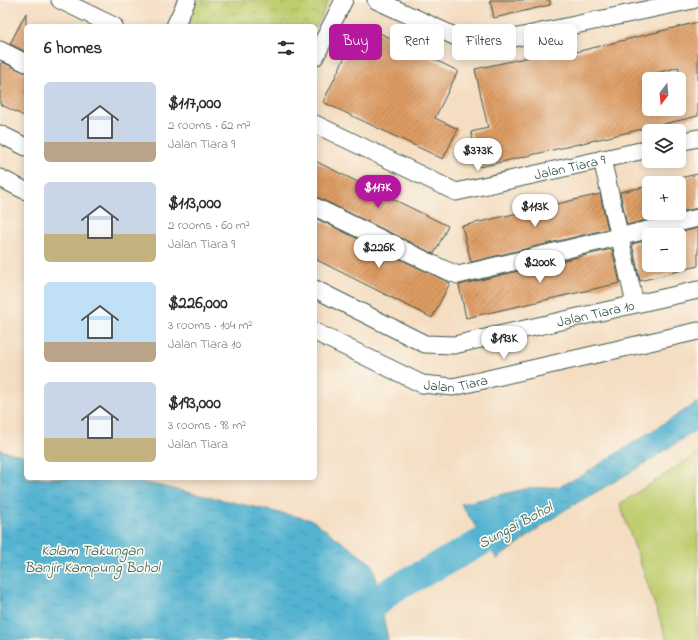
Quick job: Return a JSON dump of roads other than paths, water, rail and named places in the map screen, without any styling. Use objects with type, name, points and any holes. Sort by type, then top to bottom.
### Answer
[{"type":"street","points":[[60,0],[110,24]]},
{"type":"street","points":[[176,24],[187,0]]},
{"type":"street","points":[[317,53],[344,0]]},
{"type":"street","points":[[376,0],[476,46],[693,0]]},
{"type":"street","points":[[0,50],[24,62]]},
{"type":"street","name":"Jalan Tiara 9","points":[[317,125],[456,192],[642,150]]},
{"type":"street","points":[[0,134],[24,146]]},
{"type":"street","points":[[686,141],[698,138]]},
{"type":"street","points":[[602,159],[635,304]]},
{"type":"street","points":[[0,178],[24,190]]},
{"type":"street","points":[[317,208],[443,270],[458,275],[698,218]]},
{"type":"street","name":"Jalan Tiara 10","points":[[317,290],[425,344],[454,345],[698,290]]},
{"type":"street","name":"Jalan Tiara","points":[[317,333],[422,384],[453,387],[698,331]]},
{"type":"water","points":[[698,402],[698,429],[636,469],[563,511],[497,559],[461,504],[529,488],[559,487],[584,474]]},
{"type":"water","name":"Kolam Takungan Banjir Kampung Bohol","points":[[0,450],[24,456],[24,480],[133,480],[312,520],[373,565],[388,640],[0,640]]},
{"type":"waterway","name":"Sungai Bohol","points":[[336,640],[390,591],[519,522]]}]
